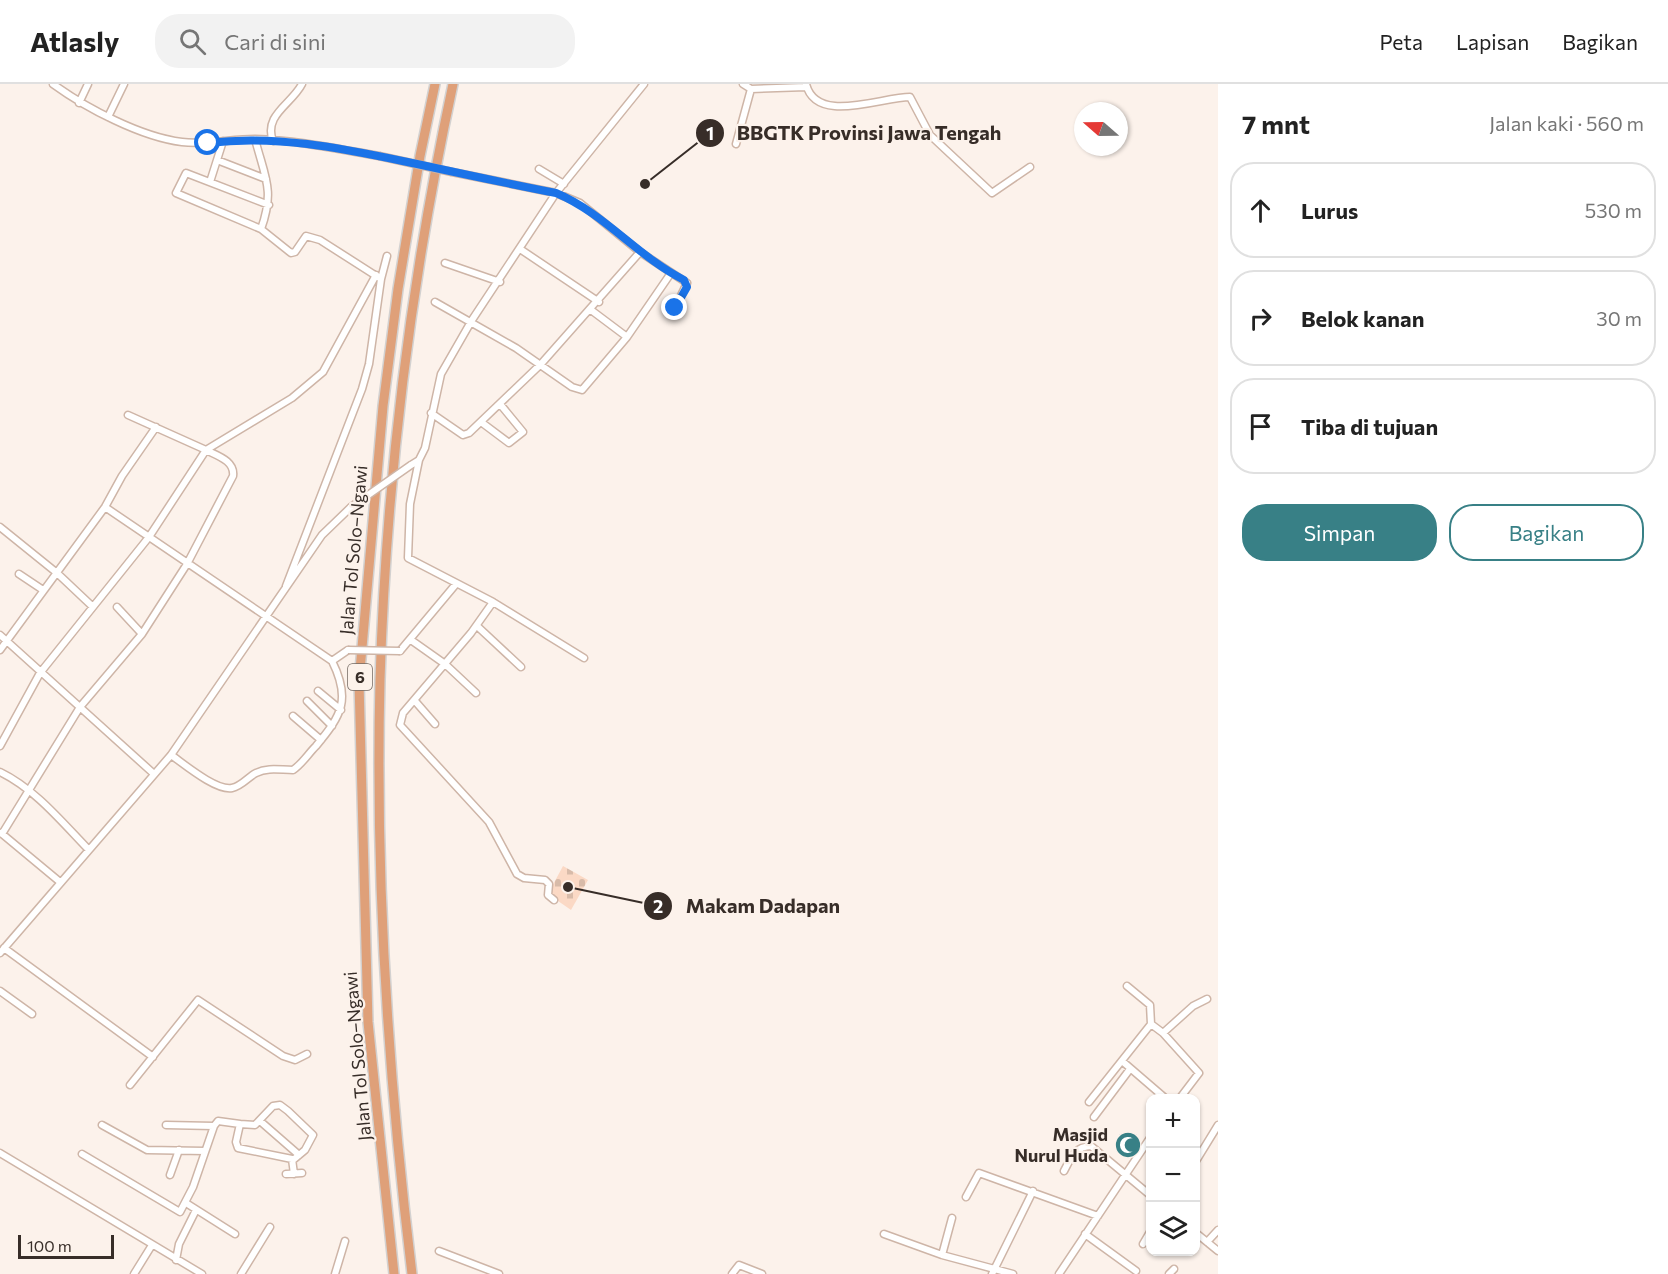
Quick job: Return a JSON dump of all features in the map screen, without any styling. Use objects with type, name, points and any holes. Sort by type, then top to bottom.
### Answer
[{"type":"highway","name":"Jalan Tol Solo–Ngawi","points":[[394,1274],[368,1013],[359,682],[383,406],[400,278],[435,84]]},
{"type":"highway","name":"Jalan Tol Solo–Ngawi","points":[[412,1274],[386,1008],[380,816],[380,678],[387,555],[400,409],[434,173],[453,84]]},
{"type":"street","points":[[53,84],[79,103],[108,117],[181,142],[255,139],[273,141],[379,156],[556,193],[580,203],[640,252],[687,283],[675,308]]},
{"type":"street","points":[[79,103],[88,84]]},
{"type":"street","points":[[108,117],[124,84]]},
{"type":"street","points":[[273,141],[270,128],[273,118],[296,95],[302,84]]},
{"type":"street","points":[[584,658],[493,602],[408,558],[410,504],[419,460],[428,437],[431,413],[441,374],[472,320],[500,282],[556,193],[644,84]]},
{"type":"street","points":[[743,84],[751,89],[806,85],[817,99],[836,108],[910,97],[930,135],[992,193],[1030,167]]},
{"type":"street","points":[[736,144],[751,89]]},
{"type":"street","points":[[255,139],[269,189],[269,206],[261,230]]},
{"type":"street","points":[[210,182],[223,141]]},
{"type":"street","points":[[217,160],[266,179]]},
{"type":"street","points":[[539,169],[564,184]]},
{"type":"street","points":[[269,206],[184,173],[176,194],[261,230],[291,253],[295,252],[306,236],[320,240],[378,277]]},
{"type":"street","points":[[520,249],[599,302]]},
{"type":"street","points":[[431,413],[463,435],[481,422],[541,364],[599,302],[640,252]]},
{"type":"street","points":[[0,746],[40,673],[149,537],[207,450],[292,398],[323,372],[378,277],[387,256]]},
{"type":"street","points":[[445,263],[500,282]]},
{"type":"street","points":[[435,302],[472,320],[541,364],[572,387],[582,390],[627,337],[671,273]]},
{"type":"street","points":[[286,586],[364,381],[369,364],[378,277]]},
{"type":"street","points":[[591,310],[627,337]]},
{"type":"street","points":[[481,422],[509,443],[523,432],[500,404]]},
{"type":"street","points":[[60,882],[1,833],[30,791],[80,707],[142,634],[188,564],[233,476],[229,462],[128,415]]},
{"type":"street","points":[[0,650],[3,638],[57,573],[105,507],[122,476],[156,427]]},
{"type":"street","points":[[153,1057],[2,950],[171,754],[322,535],[351,507],[419,460]]},
{"type":"street","points":[[105,507],[332,661],[341,679],[344,693],[341,710],[321,740],[293,770],[268,769],[233,788],[227,788],[200,776],[171,754]]},
{"type":"street","points":[[0,527],[57,573],[93,608]]},
{"type":"street","points":[[19,574],[43,590]]},
{"type":"street","points":[[332,661],[348,650],[400,651],[456,584]]},
{"type":"street","points":[[493,602],[477,626],[403,713],[402,728],[489,822],[517,874],[524,878],[545,880],[549,884],[548,895],[554,900]]},
{"type":"street","points":[[117,607],[142,634]]},
{"type":"street","points":[[477,626],[521,667]]},
{"type":"street","points":[[3,638],[154,774]]},
{"type":"street","points":[[411,640],[445,664],[476,693]]},
{"type":"street","points":[[318,691],[341,710]]},
{"type":"street","points":[[307,701],[332,726]]},
{"type":"street","points":[[415,701],[435,724]]},
{"type":"street","points":[[294,716],[321,740]]},
{"type":"street","points":[[0,772],[30,791],[88,849]]},
{"type":"street","points":[[1089,1102],[1151,1024],[1150,1005],[1127,986]]},
{"type":"street","points":[[0,991],[32,1014]]},
{"type":"street","points":[[1163,1033],[1193,1006],[1207,999]]},
{"type":"street","points":[[130,1085],[198,1000],[283,1056],[294,1060],[307,1054]]},
{"type":"street","points":[[1151,1024],[1163,1033],[1199,1072],[1183,1094]]},
{"type":"street","points":[[1122,1061],[1160,1094]]},
{"type":"street","points":[[1094,1117],[1130,1069]]},
{"type":"street","points":[[82,1154],[177,1211],[182,1209],[186,1203],[214,1126],[218,1121],[251,1126],[260,1121],[269,1108],[276,1105],[288,1111],[313,1135],[296,1157],[294,1174]]},
{"type":"street","points":[[260,1121],[296,1157]]},
{"type":"street","points":[[240,1124],[236,1142],[238,1148],[296,1157]]},
{"type":"street","points":[[102,1125],[141,1148],[205,1151]]},
{"type":"street","points":[[166,1125],[214,1126]]},
{"type":"street","points":[[1200,1154],[1218,1125]]},
{"type":"street","points":[[1059,1274],[1146,1144]]},
{"type":"street","points":[[1064,1171],[1074,1152],[1079,1148],[1091,1146],[1146,1191]]},
{"type":"street","points":[[170,1174],[179,1150]]},
{"type":"street","points":[[0,1153],[202,1274]]},
{"type":"street","points":[[286,1174],[302,1173]]},
{"type":"street","points":[[966,1197],[979,1173],[1098,1216]]},
{"type":"street","points":[[994,1271],[1033,1191]]},
{"type":"street","points":[[186,1203],[235,1234]]},
{"type":"street","points":[[176,1260],[179,1244],[196,1210]]},
{"type":"street","points":[[942,1255],[952,1218]]},
{"type":"street","points":[[241,1274],[270,1227]]},
{"type":"street","points":[[1207,1242],[1218,1230]]},
{"type":"street","points":[[884,1234],[942,1255],[994,1271],[1013,1274]]},
{"type":"street","points":[[1085,1234],[1136,1271]]},
{"type":"street","points":[[1200,1236],[1218,1251]]},
{"type":"street","points":[[1143,1244],[1146,1239]]},
{"type":"street","points":[[335,1274],[345,1241]]},
{"type":"street","points":[[134,1274],[152,1245]]},
{"type":"street","points":[[439,1251],[499,1274]]},
{"type":"street","points":[[732,1274],[739,1265],[762,1274]]},
{"type":"green space","points":[[563,866],[588,880],[571,910],[548,894]]},
{"type":"place","name":"BBGTK Provinsi Jawa Tengah","points":[[645,184]]},
{"type":"place","name":"Makam Dadapan","points":[[568,887]]},
{"type":"place","name":"Masjid Nurul Huda","points":[[1128,1145]]},
{"type":"route","points":[[208,143],[255,139],[300,143],[379,156],[556,193],[580,203],[640,252],[684,280],[687,287],[675,308]]}]
